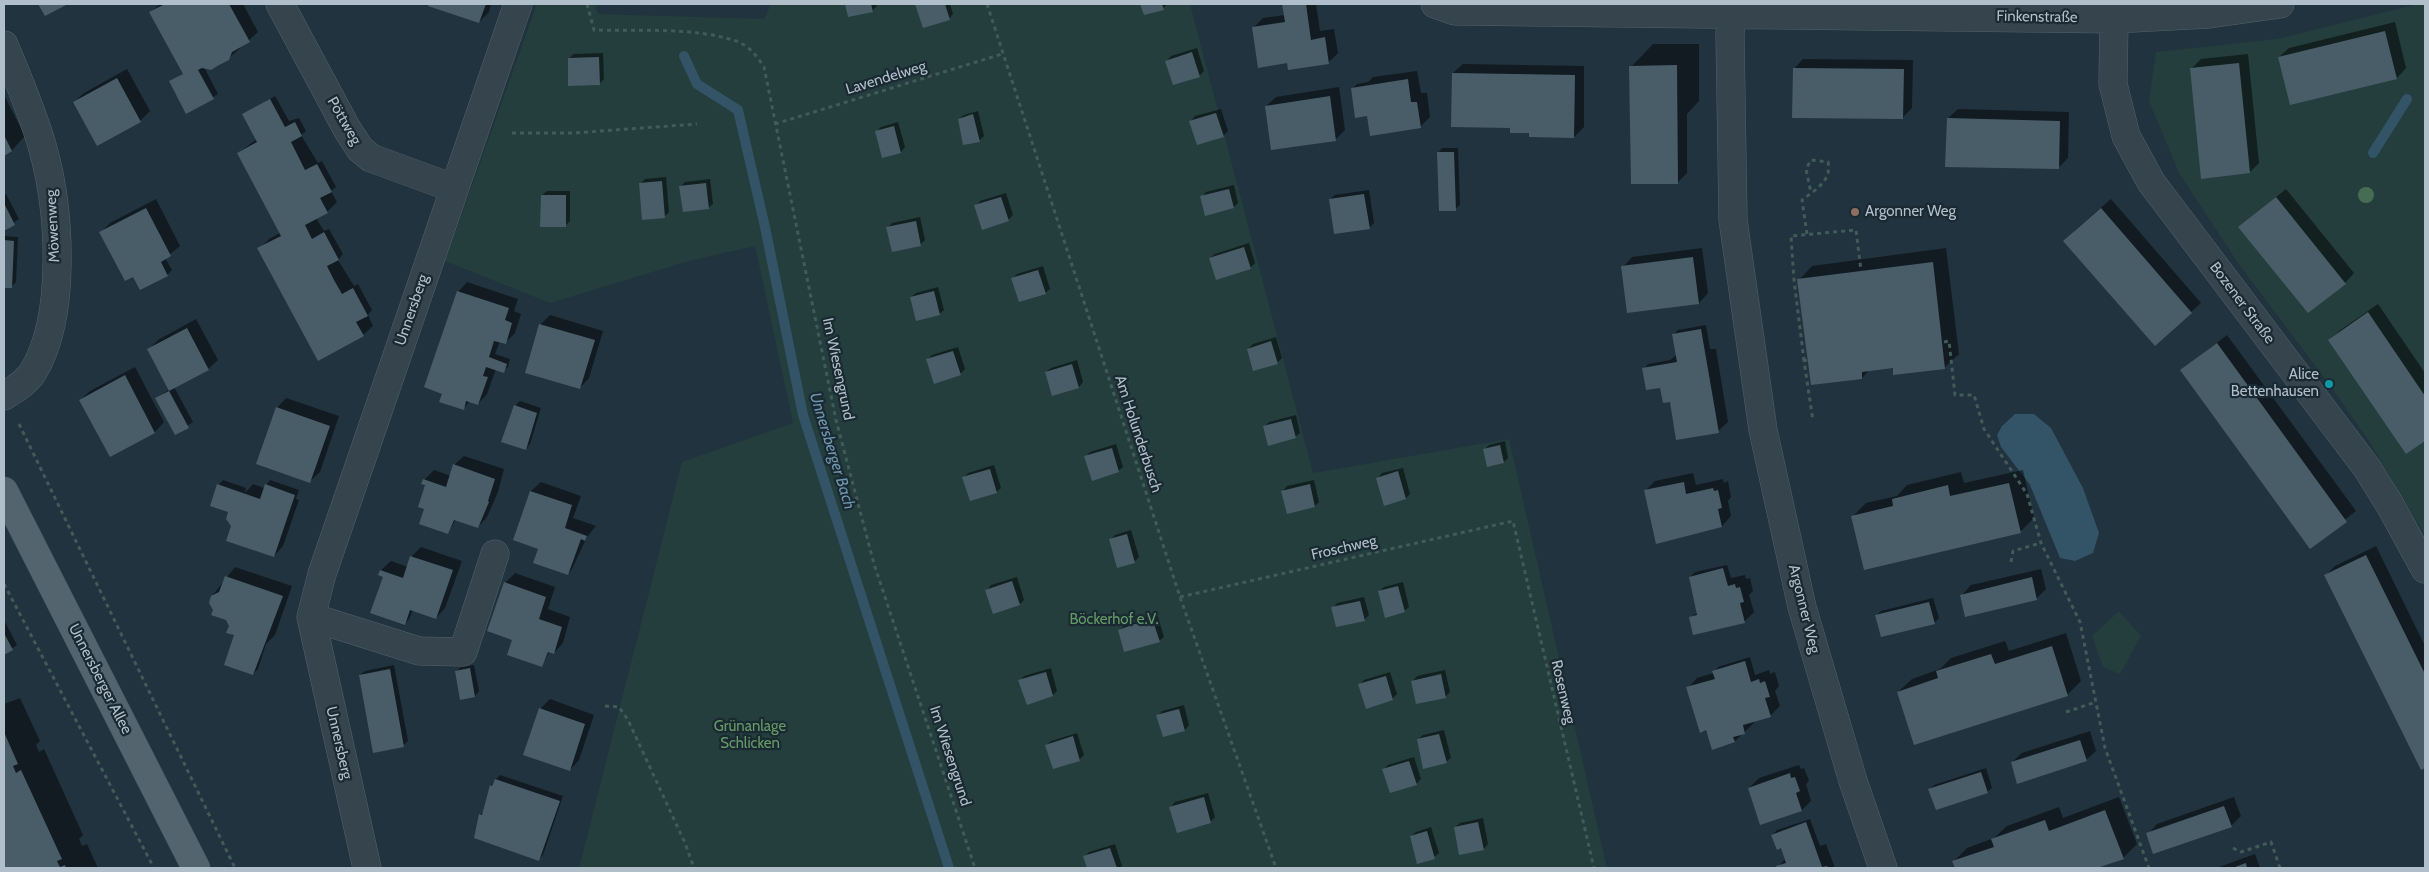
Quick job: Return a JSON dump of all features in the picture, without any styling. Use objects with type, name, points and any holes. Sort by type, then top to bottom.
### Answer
[{"type":"main road","name":"Unnersberger Allee","points":[[4,491],[196,868]]},
{"type":"street","name":"Pöttweg","points":[[280,4],[347,129],[360,149],[371,158],[453,188]]},
{"type":"street","name":"Unnersberg","points":[[367,868],[311,617],[322,574],[453,188],[518,4]]},
{"type":"street","name":"Finkenstraße","points":[[1435,4],[1455,12],[1731,9],[2039,10],[2114,19],[2209,14],[2280,4]]},
{"type":"street","name":"Argonner Weg","points":[[1731,9],[1730,152],[1733,220],[1763,430],[1802,607],[1853,781],[1883,868]]},
{"type":"street","name":"Bozener Straße","points":[[2114,19],[2113,84],[2126,136],[2151,182],[2367,468],[2390,505],[2425,569]]},
{"type":"street","name":"Möwenweg","points":[[4,45],[31,113],[46,163],[53,202],[56,258],[51,322],[42,352],[33,373],[24,383],[4,396]]},
{"type":"street","points":[[311,617],[419,651],[463,652],[495,554]]},
{"type":"path","name":"Im Wiesengrund","points":[[587,4],[594,30],[695,33],[743,44],[758,57],[764,66],[836,420],[874,564],[975,868]]},
{"type":"path","name":"Am Holunderbusch","points":[[987,4],[1180,597],[1276,868]]},
{"type":"path","name":"Lavendelweg","points":[[776,124],[1002,54]]},
{"type":"path","points":[[512,133],[573,133],[697,124]]},
{"type":"path","points":[[1807,234],[1802,200],[1821,187],[1830,170],[1828,162],[1811,160],[1806,169],[1811,193]]},
{"type":"path","points":[[1813,421],[1794,280],[1792,236],[1856,230],[1861,271]]},
{"type":"path","points":[[1944,342],[1949,341],[1955,396],[1974,395],[1984,429],[2027,494],[2041,543],[2080,622],[2105,748],[2148,868]]},
{"type":"path","points":[[4,396],[235,868]]},
{"type":"path","name":"Froschweg","points":[[1180,597],[1513,521]]},
{"type":"path","name":"Rosenweg","points":[[1513,521],[1594,868]]},
{"type":"path","points":[[2011,562],[2012,551],[2041,543]]},
{"type":"path","points":[[4,584],[154,868]]},
{"type":"path","points":[[2066,712],[2096,702]]},
{"type":"path","points":[[605,706],[619,707],[628,720],[685,843],[694,868]]},
{"type":"path","points":[[2233,848],[2241,852],[2271,842],[2280,868]]},
{"type":"green space","name":"Böckerhof e.V.","points":[[537,4],[595,4],[598,14],[764,19],[771,4],[1190,4],[1313,473],[1509,439],[1607,868],[579,868],[682,462],[793,423],[755,246],[689,261],[550,303],[445,261]]},
{"type":"green space","points":[[2418,4],[2425,4],[2425,535],[2367,438],[2238,263],[2179,173],[2149,101],[2156,52],[2277,39]]},
{"type":"green space","points":[[2119,611],[2141,636],[2120,674],[2103,667],[2092,636]]},
{"type":"water","points":[[2015,414],[2034,414],[2051,428],[2083,488],[2099,533],[2093,553],[2075,561],[2060,558],[2030,485],[2001,447],[1997,435],[2002,426]]},
{"type":"building","points":[[38,4],[68,4],[45,16]]},
{"type":"building","points":[[165,4],[229,4],[250,42],[232,52],[229,60],[211,70],[202,68],[198,70],[214,99],[186,114],[169,81],[183,74],[149,12]]},
{"type":"building","points":[[429,4],[486,4],[479,23],[428,6]]},
{"type":"building","points":[[845,4],[871,4],[873,12],[848,17]]},
{"type":"building","points":[[915,4],[945,4],[950,20],[923,28]]},
{"type":"building","points":[[1140,4],[1162,4],[1164,10],[1144,15]]},
{"type":"building","points":[[1282,4],[1306,4],[1311,40],[1325,37],[1329,64],[1288,70],[1287,63],[1258,68],[1252,27],[1285,22]]},
{"type":"building","points":[[2385,31],[2397,79],[2290,105],[2278,57]]},
{"type":"building","points":[[1192,52],[1200,77],[1173,85],[1165,61]]},
{"type":"building","points":[[599,57],[600,85],[568,86],[568,58]]},
{"type":"building","points":[[2239,63],[2250,173],[2201,179],[2190,68]]},
{"type":"building","points":[[1677,65],[1678,184],[1631,184],[1629,66]]},
{"type":"building","points":[[1793,68],[1904,69],[1903,119],[1792,118]]},
{"type":"building","points":[[1452,73],[1575,75],[1574,138],[1529,137],[1529,133],[1510,133],[1510,128],[1451,127]]},
{"type":"building","points":[[117,78],[141,122],[97,146],[73,102]]},
{"type":"building","points":[[1408,79],[1411,102],[1417,102],[1421,128],[1370,136],[1367,116],[1355,118],[1351,88]]},
{"type":"building","points":[[1330,96],[1336,141],[1271,150],[1265,106]]},
{"type":"building","points":[[270,99],[285,127],[295,122],[302,136],[291,142],[305,170],[317,164],[332,192],[320,198],[328,213],[305,225],[312,239],[324,232],[339,260],[327,266],[334,280],[342,294],[353,288],[368,316],[356,322],[364,336],[318,361],[257,248],[281,236],[237,153],[257,142],[242,114]]},
{"type":"building","points":[[1216,113],[1224,137],[1197,145],[1189,121]]},
{"type":"building","points":[[973,114],[980,142],[963,145],[958,119]]},
{"type":"building","points":[[1947,118],[2060,121],[2059,169],[1945,167]]},
{"type":"building","points":[[894,126],[901,153],[882,158],[875,131]]},
{"type":"building","points":[[4,135],[12,151],[4,156]]},
{"type":"building","points":[[1437,152],[1454,152],[1456,211],[1439,211]]},
{"type":"building","points":[[662,181],[665,218],[642,220],[639,183]]},
{"type":"building","points":[[706,183],[709,209],[683,212],[679,186]]},
{"type":"building","points":[[1229,189],[1234,208],[1205,216],[1200,196]]},
{"type":"building","points":[[1364,194],[1370,229],[1334,234],[1329,199]]},
{"type":"building","points":[[541,195],[566,195],[566,227],[540,227]]},
{"type":"building","points":[[1001,197],[1009,221],[982,230],[974,205]]},
{"type":"building","points":[[2276,197],[2346,284],[2308,313],[2238,227]]},
{"type":"building","points":[[4,203],[15,225],[4,231]]},
{"type":"building","points":[[146,208],[171,256],[161,262],[168,276],[140,290],[133,277],[125,281],[99,232]]},
{"type":"building","points":[[2101,208],[2192,313],[2155,346],[2063,241]]},
{"type":"building","points":[[916,221],[921,246],[892,252],[886,227]]},
{"type":"building","points":[[4,240],[14,241],[12,288],[4,288]]},
{"type":"building","points":[[1244,247],[1251,269],[1216,280],[1209,258]]},
{"type":"building","points":[[1693,257],[1699,304],[1627,313],[1621,266]]},
{"type":"building","points":[[1933,262],[1945,369],[1893,375],[1893,368],[1862,372],[1862,379],[1811,385],[1797,279]]},
{"type":"building","points":[[1038,270],[1046,294],[1019,302],[1011,278]]},
{"type":"building","points":[[457,291],[509,308],[505,320],[512,323],[506,344],[494,341],[489,357],[507,364],[504,373],[486,367],[483,376],[488,377],[478,405],[466,401],[464,410],[439,402],[442,394],[424,387]]},
{"type":"building","points":[[934,291],[940,315],[916,321],[910,297]]},
{"type":"building","points":[[2368,312],[2425,396],[2425,441],[2406,454],[2328,340]]},
{"type":"building","points":[[539,324],[595,340],[580,389],[525,373]]},
{"type":"building","points":[[187,328],[209,370],[169,391],[147,349]]},
{"type":"building","points":[[1701,329],[1719,433],[1676,440],[1670,402],[1663,403],[1660,388],[1646,390],[1642,368],[1677,362],[1672,334]]},
{"type":"building","points":[[1271,341],[1278,364],[1253,371],[1247,349]]},
{"type":"building","points":[[2217,343],[2347,522],[2310,549],[2180,370]]},
{"type":"building","points":[[953,351],[961,375],[934,384],[926,359]]},
{"type":"building","points":[[1072,364],[1079,388],[1052,396],[1045,372]]},
{"type":"building","points":[[125,375],[155,433],[110,457],[79,400]]},
{"type":"building","points":[[169,391],[189,428],[175,435],[155,398]]},
{"type":"building","points":[[514,405],[537,413],[526,450],[501,442]]},
{"type":"building","points":[[276,407],[330,426],[310,483],[256,464]]},
{"type":"building","points":[[1291,419],[1296,438],[1268,446],[1263,426]]},
{"type":"building","points":[[1500,445],[1504,463],[1487,467],[1483,449]]},
{"type":"building","points":[[1112,448],[1119,472],[1092,481],[1084,456]]},
{"type":"building","points":[[453,464],[495,479],[489,502],[478,528],[454,520],[448,534],[419,524],[424,509],[418,507],[425,485],[421,484],[423,479],[446,487]]},
{"type":"building","points":[[990,469],[997,493],[970,501],[962,477]]},
{"type":"building","points":[[1398,471],[1406,499],[1384,506],[1376,478]]},
{"type":"building","points":[[1684,482],[1686,494],[1713,488],[1714,491],[1718,490],[1722,508],[1718,509],[1722,527],[1656,544],[1644,490]]},
{"type":"building","points":[[2009,483],[2021,533],[1864,570],[1851,516],[1893,506],[1892,499],[1948,485],[1950,496]]},
{"type":"building","points":[[217,484],[260,499],[265,484],[295,495],[274,557],[226,541],[231,526],[226,519],[228,512],[210,506]]},
{"type":"building","points":[[1310,484],[1315,507],[1287,514],[1281,491]]},
{"type":"building","points":[[530,491],[572,505],[565,528],[587,536],[585,541],[581,539],[568,575],[533,563],[538,549],[513,540]]},
{"type":"building","points":[[1127,534],[1135,563],[1117,568],[1109,539]]},
{"type":"building","points":[[2366,555],[2425,674],[2425,768],[2421,770],[2324,575]]},
{"type":"building","points":[[410,556],[453,570],[436,619],[410,610],[405,625],[370,613],[383,577],[378,575],[380,570],[403,578]]},
{"type":"building","points":[[1723,568],[1728,586],[1735,584],[1736,588],[1740,587],[1744,602],[1740,603],[1745,623],[1693,635],[1689,617],[1697,615],[1689,577]]},
{"type":"building","points":[[225,576],[283,596],[253,675],[224,665],[234,635],[226,633],[229,626],[226,620],[211,615],[213,610],[209,603],[211,596],[219,592]]},
{"type":"building","points":[[2032,577],[2037,600],[1965,617],[1960,595]]},
{"type":"building","points":[[1012,581],[1020,605],[993,614],[985,590]]},
{"type":"building","points":[[504,582],[546,597],[539,619],[562,627],[554,654],[548,652],[542,667],[507,655],[512,640],[487,631]]},
{"type":"building","points":[[1398,586],[1405,612],[1385,618],[1378,591]]},
{"type":"building","points":[[1360,601],[1365,621],[1336,627],[1331,607]]},
{"type":"building","points":[[1929,602],[1935,624],[1881,637],[1875,615]]},
{"type":"building","points":[[1152,618],[1160,642],[1124,652],[1118,630]]},
{"type":"building","points":[[4,633],[13,650],[4,655]]},
{"type":"building","points":[[2052,646],[2068,696],[1914,745],[1897,692],[1938,678],[1936,671],[1991,654],[1995,664]]},
{"type":"building","points":[[1745,661],[1751,682],[1759,679],[1760,683],[1765,681],[1770,697],[1765,698],[1771,717],[1743,725],[1745,734],[1733,737],[1735,742],[1712,750],[1706,730],[1700,733],[1686,687],[1715,679],[1712,671]]},
{"type":"building","points":[[470,668],[475,697],[460,700],[455,671]]},
{"type":"building","points":[[390,669],[404,747],[373,753],[359,675]]},
{"type":"building","points":[[1046,672],[1053,696],[1027,705],[1018,680]]},
{"type":"building","points":[[1441,674],[1446,698],[1416,704],[1411,681]]},
{"type":"building","points":[[1386,676],[1393,700],[1366,709],[1358,684]]},
{"type":"building","points":[[539,708],[585,724],[570,771],[523,755]]},
{"type":"building","points":[[1179,709],[1185,731],[1163,737],[1156,715]]},
{"type":"building","points":[[4,732],[18,764],[13,766],[16,773],[21,770],[62,859],[57,861],[60,867],[65,865],[66,868],[4,868]]},
{"type":"building","points":[[1439,734],[1447,763],[1423,769],[1417,739]]},
{"type":"building","points":[[1073,736],[1080,761],[1053,769],[1045,745]]},
{"type":"building","points":[[2080,740],[2087,761],[2017,784],[2011,762]]},
{"type":"building","points":[[1409,761],[1417,785],[1390,793],[1382,769]]},
{"type":"building","points":[[1981,772],[1988,793],[1936,810],[1928,789]]},
{"type":"building","points":[[1790,773],[1791,778],[1795,777],[1800,791],[1796,793],[1802,811],[1760,825],[1748,788]]},
{"type":"building","points":[[495,779],[560,801],[539,861],[474,838],[479,814],[482,815],[490,785],[492,786]]},
{"type":"building","points":[[1204,797],[1211,823],[1177,833],[1169,807]]},
{"type":"building","points":[[2224,806],[2232,827],[2153,854],[2146,833]]},
{"type":"building","points":[[2105,810],[2124,859],[2097,868],[1955,868],[1952,861],[1994,847],[1991,839],[2045,820],[2049,831]]},
{"type":"building","points":[[1478,822],[1484,850],[1459,855],[1454,827]]},
{"type":"building","points":[[1806,822],[1822,867],[1827,866],[1828,868],[1776,868],[1776,866],[1786,863],[1781,848],[1777,850],[1771,835]]},
{"type":"building","points":[[1427,831],[1435,859],[1417,864],[1410,836]]},
{"type":"building","points":[[1110,848],[1117,868],[1087,868],[1083,856]]},
{"type":"building","points":[[2246,863],[2247,868],[2232,868]]},
{"type":"waterway","name":"Unnersberger Bach","points":[[684,56],[697,84],[738,110],[765,227],[803,415],[949,868]]},
{"type":"waterway","points":[[2373,153],[2407,99]]},
{"type":"place","name":"Argonner Weg","points":[[1855,212]]},
{"type":"place","name":"Alice Bettenhausen","points":[[2329,384]]},
{"type":"park label","name":"Grünanlage Schlicken","points":[[750,736]]}]
